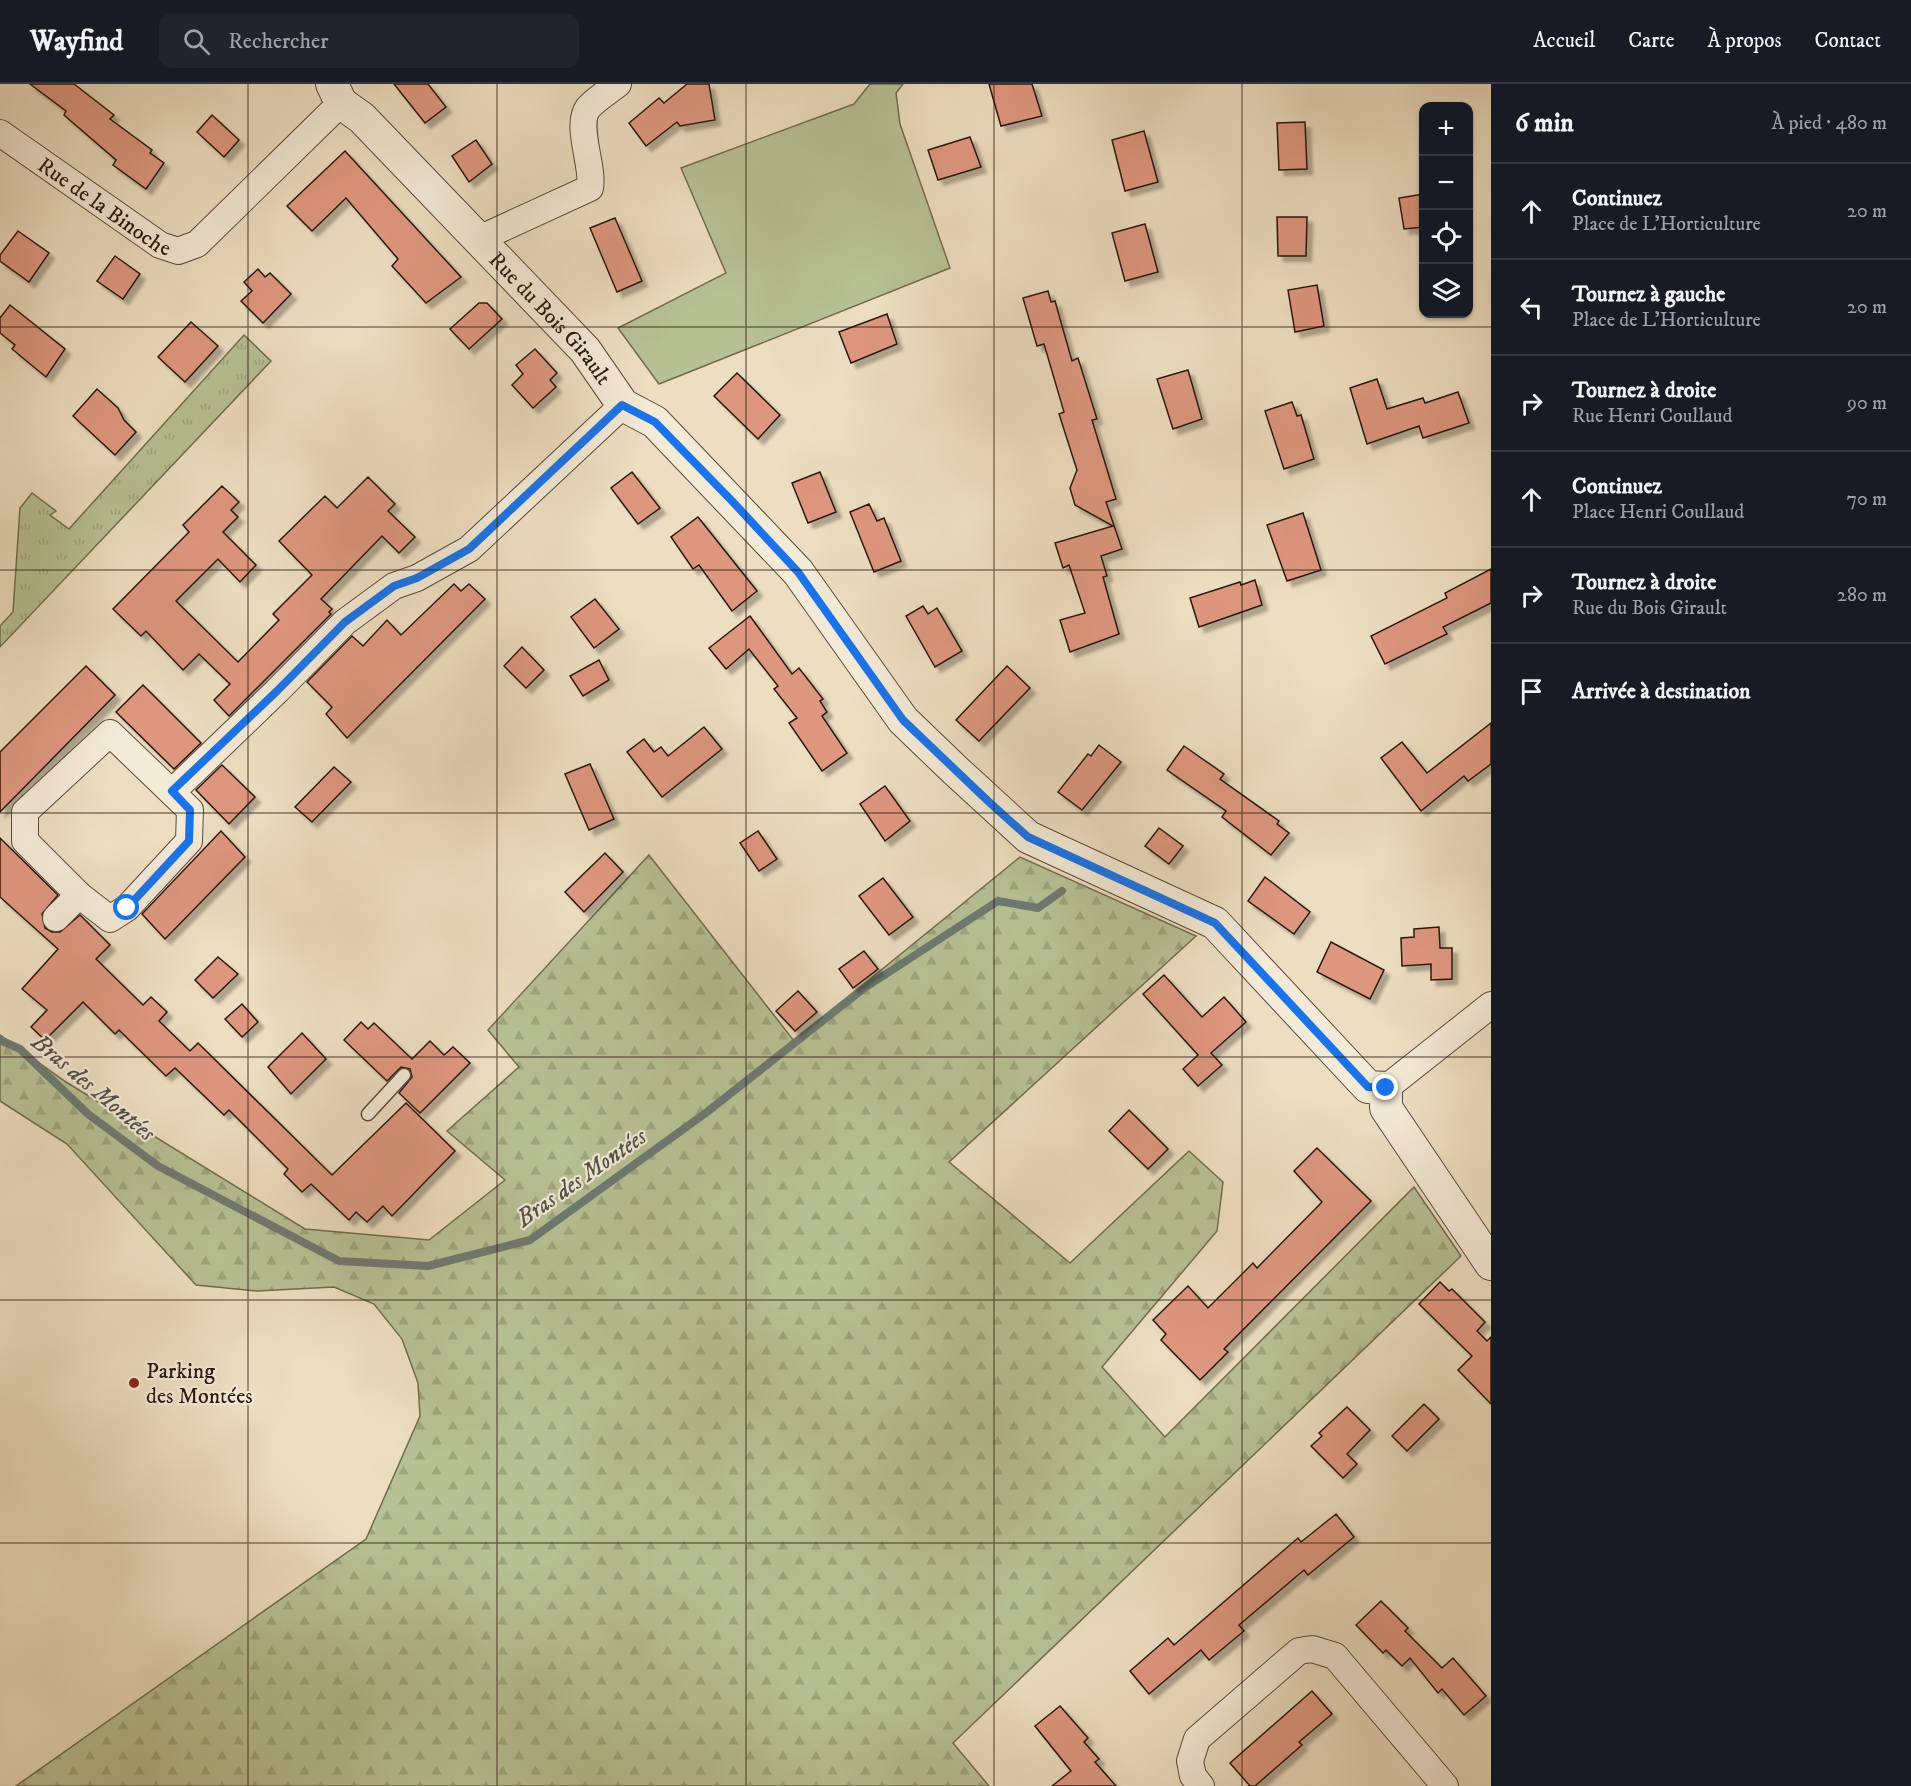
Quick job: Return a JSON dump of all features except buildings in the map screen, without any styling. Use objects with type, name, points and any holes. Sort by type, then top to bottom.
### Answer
[{"type":"street","points":[[479,239],[590,188],[592,176],[583,128],[587,109],[618,84]]},
{"type":"street","name":"Rue de la Binoche","points":[[0,133],[160,245],[178,251],[197,244],[336,93]]},
{"type":"street","name":"Rue du Bois Girault","points":[[336,93],[585,350],[622,405],[655,422],[798,572],[903,720],[1028,837],[1215,923],[1368,1087],[1386,1088]]},
{"type":"street","points":[[172,791],[277,691],[345,622],[394,586],[417,578],[469,549],[622,405]]},
{"type":"street","points":[[110,734],[172,791],[190,810],[189,841],[127,908],[110,919],[79,895],[25,842],[25,812],[110,734]]},
{"type":"street","points":[[56,918],[79,895]]},
{"type":"street","points":[[1491,1005],[1386,1088],[1386,1108],[1491,1264]]},
{"type":"street","points":[[1201,1786],[1192,1776],[1190,1761],[1197,1739],[1299,1651],[1312,1648],[1335,1656],[1445,1786]]},
{"type":"lane","points":[[368,1114],[404,1075]]},
{"type":"green space","points":[[870,84],[903,84],[896,93],[900,124],[950,268],[659,384],[618,328],[726,273],[681,168],[854,104]]},
{"type":"green space","points":[[244,335],[271,361],[0,647],[0,626],[13,612],[20,508],[32,493],[56,511],[50,515],[69,529]]},
{"type":"green space","points":[[649,855],[794,1041],[1020,857],[1196,936],[949,1162],[1070,1263],[1189,1151],[1223,1182],[1217,1231],[1102,1367],[1165,1437],[1414,1187],[1461,1256],[953,1743],[989,1786],[16,1786],[366,1539],[420,1416],[418,1383],[402,1339],[374,1304],[334,1287],[257,1291],[196,1285],[67,1144],[0,1101],[0,1035],[66,1082],[305,1229],[429,1240],[505,1180],[447,1131],[519,1067],[488,1030]]},
{"type":"waterway","name":"Bras des Montées","points":[[0,1040],[20,1049],[88,1114],[158,1166],[339,1261],[428,1266],[530,1240],[707,1112],[863,989],[998,901],[1038,908],[1062,891]]},
{"type":"place","name":"Parking des Montées","points":[[134,1383]]},
{"type":"route","points":[[127,908],[189,841],[190,810],[172,791],[300,669],[345,622],[394,586],[417,578],[469,549],[622,405],[655,422],[732,501],[798,572],[903,720],[1028,837],[1101,873],[1179,905],[1215,923],[1368,1087],[1386,1088]]}]
